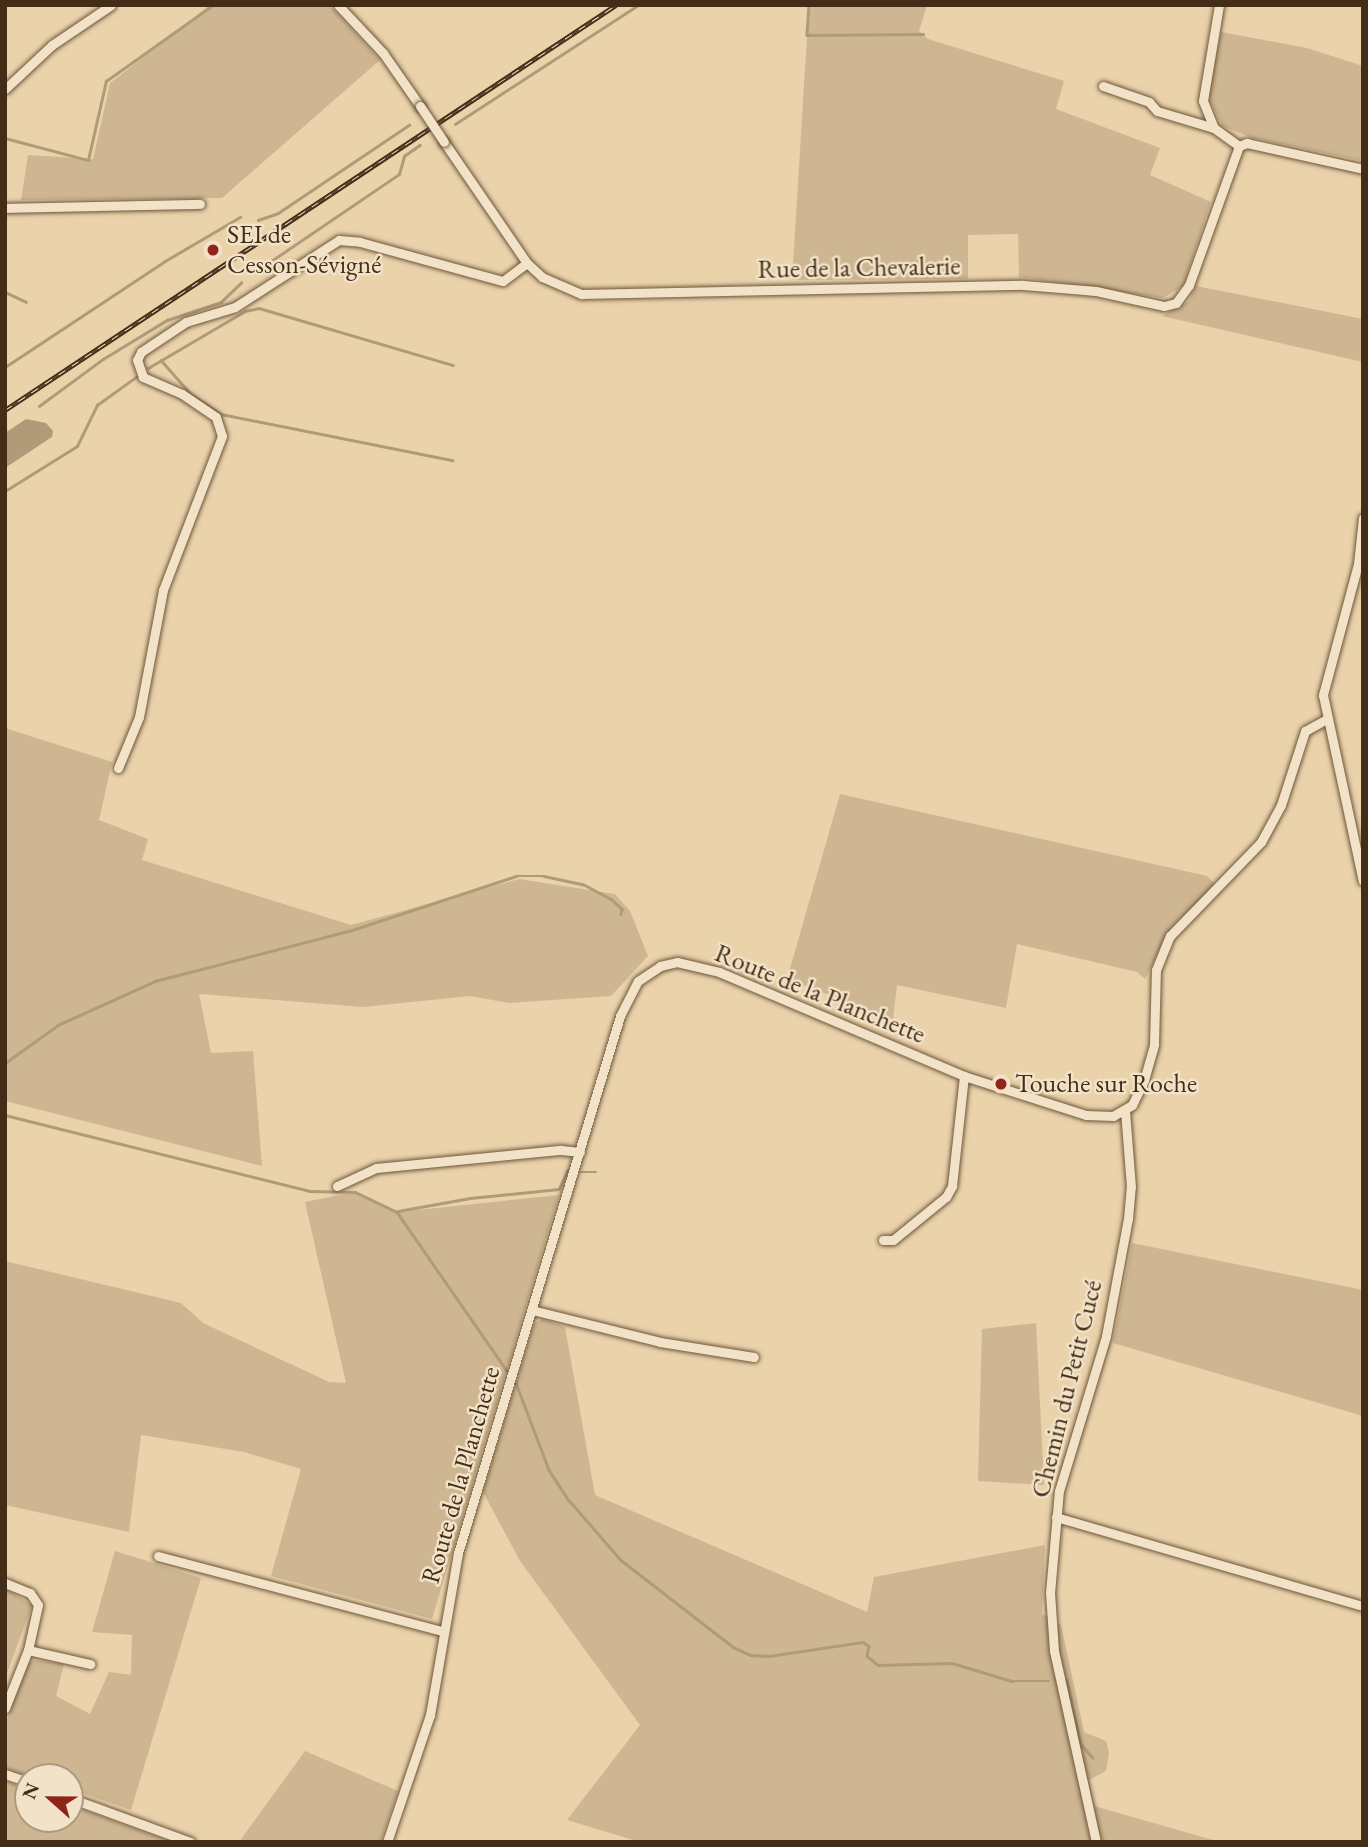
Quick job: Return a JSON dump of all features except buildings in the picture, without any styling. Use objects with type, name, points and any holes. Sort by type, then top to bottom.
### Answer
[{"type":"street","points":[[5,89],[52,45],[111,5]]},
{"type":"street","name":"Rue de la Chevalerie","points":[[338,5],[383,52],[527,262],[562,288],[601,297],[1023,285],[1096,291],[1164,306],[1176,303],[1189,285],[1239,146]]},
{"type":"street","points":[[1214,128],[1203,101],[1219,5]]},
{"type":"street","points":[[1103,86],[1149,102],[1157,111],[1214,128],[1239,146],[1247,144],[1363,169]]},
{"type":"street","points":[[5,208],[200,204]]},
{"type":"street","points":[[118,768],[139,717],[163,590],[222,436],[216,417],[182,394],[143,377],[137,360],[141,352],[186,322],[235,307],[339,240],[360,242],[503,281],[527,262]]},
{"type":"street","points":[[1363,518],[1353,586],[1325,676],[1325,720],[1363,881]]},
{"type":"street","points":[[1125,1111],[1137,1097],[1154,1044],[1153,985],[1166,944],[1261,842],[1281,805],[1305,731],[1325,720]]},
{"type":"street","name":"Route de la Planchette","points":[[387,1842],[430,1715],[442,1631],[458,1553],[630,992],[648,972],[677,962],[747,982],[964,1076],[1086,1115],[1113,1116],[1125,1111]]},
{"type":"street","points":[[883,1240],[893,1240],[903,1233],[946,1197],[952,1185],[964,1076]]},
{"type":"street","name":"Chemin du Petit Cucé","points":[[1096,1842],[1054,1651],[1050,1593],[1059,1491],[1106,1336],[1128,1219],[1131,1187],[1125,1111]]},
{"type":"street","points":[[337,1186],[376,1168],[561,1150],[580,1152]]},
{"type":"street","points":[[532,1310],[660,1342],[754,1357]]},
{"type":"street","points":[[1056,1517],[1363,1606]]},
{"type":"street","points":[[158,1556],[442,1631]]},
{"type":"street","points":[[5,1583],[30,1593],[38,1605],[28,1650],[5,1708]]},
{"type":"street","points":[[28,1650],[90,1664]]},
{"type":"street","points":[[84,1803],[191,1842]]},
{"type":"shaded area","points":[[210,5],[329,5],[380,60],[222,198],[21,200],[28,155],[93,159],[110,83]]},
{"type":"shaded area","points":[[809,5],[927,5],[919,31],[928,39],[1064,81],[1056,109],[1160,148],[1150,175],[1211,202],[1183,286],[1163,298],[1019,277],[1018,234],[968,235],[968,279],[792,280]]},
{"type":"shaded area","points":[[1221,32],[1307,48],[1363,66],[1363,161],[1253,138],[1222,126],[1208,96]]},
{"type":"shaded area","points":[[1196,286],[1363,319],[1363,362],[1162,316],[1188,302]]},
{"type":"shaded area","points":[[26,419],[46,423],[53,431],[52,437],[5,468],[5,433]]},
{"type":"shaded area","points":[[5,728],[112,762],[99,820],[148,839],[142,860],[351,925],[519,879],[615,894],[630,911],[648,956],[611,996],[509,1003],[470,996],[363,1007],[199,994],[211,1053],[253,1051],[262,1166],[5,1101]]},
{"type":"shaded area","points":[[840,794],[1207,876],[1216,885],[1171,927],[1145,979],[1137,972],[1017,944],[1006,1008],[897,985],[893,1019],[787,979]]},
{"type":"shaded area","points":[[355,1192],[397,1212],[559,1195],[432,1619],[271,1576],[301,1469],[244,1452],[141,1435],[129,1532],[5,1505],[5,1261],[181,1303],[203,1323],[329,1382],[346,1383],[305,1202]]},
{"type":"shaded area","points":[[1132,1243],[1363,1290],[1363,1416],[1113,1343]]},
{"type":"shaded area","points":[[543,1319],[565,1327],[595,1495],[867,1612],[874,1577],[1045,1545],[1042,1614],[1061,1625],[1084,1732],[1106,1741],[1109,1753],[1106,1771],[1089,1780],[1094,1806],[1220,1842],[640,1842],[567,1820],[640,1725],[520,1561],[483,1492],[534,1324]]},
{"type":"shaded area","points":[[1036,1323],[1044,1485],[978,1481],[982,1329]]},
{"type":"shaded area","points":[[115,1551],[201,1578],[131,1810],[84,1794],[84,1763],[14,1763],[14,1771],[5,1768],[5,1725],[27,1664],[35,1660],[64,1664],[56,1696],[90,1714],[109,1672],[131,1675],[132,1635],[92,1632]]},
{"type":"shaded area","points":[[5,1589],[32,1605],[5,1679]]},
{"type":"shaded area","points":[[305,1751],[398,1791],[380,1842],[239,1842]]},
{"type":"shaded area","points":[[5,1781],[14,1784],[14,1833],[84,1833],[84,1810],[171,1842],[5,1842]]},
{"type":"waterway","points":[[5,138],[88,160],[106,81],[213,5]]},
{"type":"waterway","points":[[455,124],[638,5]]},
{"type":"waterway","points":[[809,5],[807,35],[923,34]]},
{"type":"waterway","points":[[258,220],[278,213],[409,125]]},
{"type":"waterway","points":[[255,272],[399,174],[404,156],[420,145]]},
{"type":"waterway","points":[[5,367],[165,261],[240,217]]},
{"type":"waterway","points":[[39,406],[103,359],[167,320],[221,302],[241,283]]},
{"type":"waterway","points":[[5,292],[26,302]]},
{"type":"waterway","points":[[148,368],[245,311],[259,308],[453,365]]},
{"type":"waterway","points":[[161,360],[191,394],[221,414],[452,460]]},
{"type":"waterway","points":[[5,491],[77,446],[97,405],[136,377]]},
{"type":"waterway","points":[[5,1063],[58,1025],[155,981],[349,931],[516,876],[544,876],[583,884],[611,899],[622,909],[621,914]]},
{"type":"waterway","points":[[5,1115],[310,1191],[355,1192],[397,1212],[507,1371]]},
{"type":"waterway","points":[[398,1211],[470,1198],[559,1189],[567,1171]]},
{"type":"waterway","points":[[581,1172],[596,1172]]},
{"type":"waterway","points":[[516,1383],[549,1470],[568,1499],[621,1560],[733,1647],[750,1655],[769,1656],[863,1642],[869,1646],[867,1656],[878,1665],[952,1663],[1012,1681],[1049,1681]]},
{"type":"waterway","points":[[1067,1680],[1081,1744],[1093,1758]]},
{"type":"railway","points":[[5,410],[616,5]]},
{"type":"place","name":"SEI de Cesson-Sévigné","points":[[213,250]]},
{"type":"place","name":"Touche sur Roche","points":[[1001,1084]]}]
